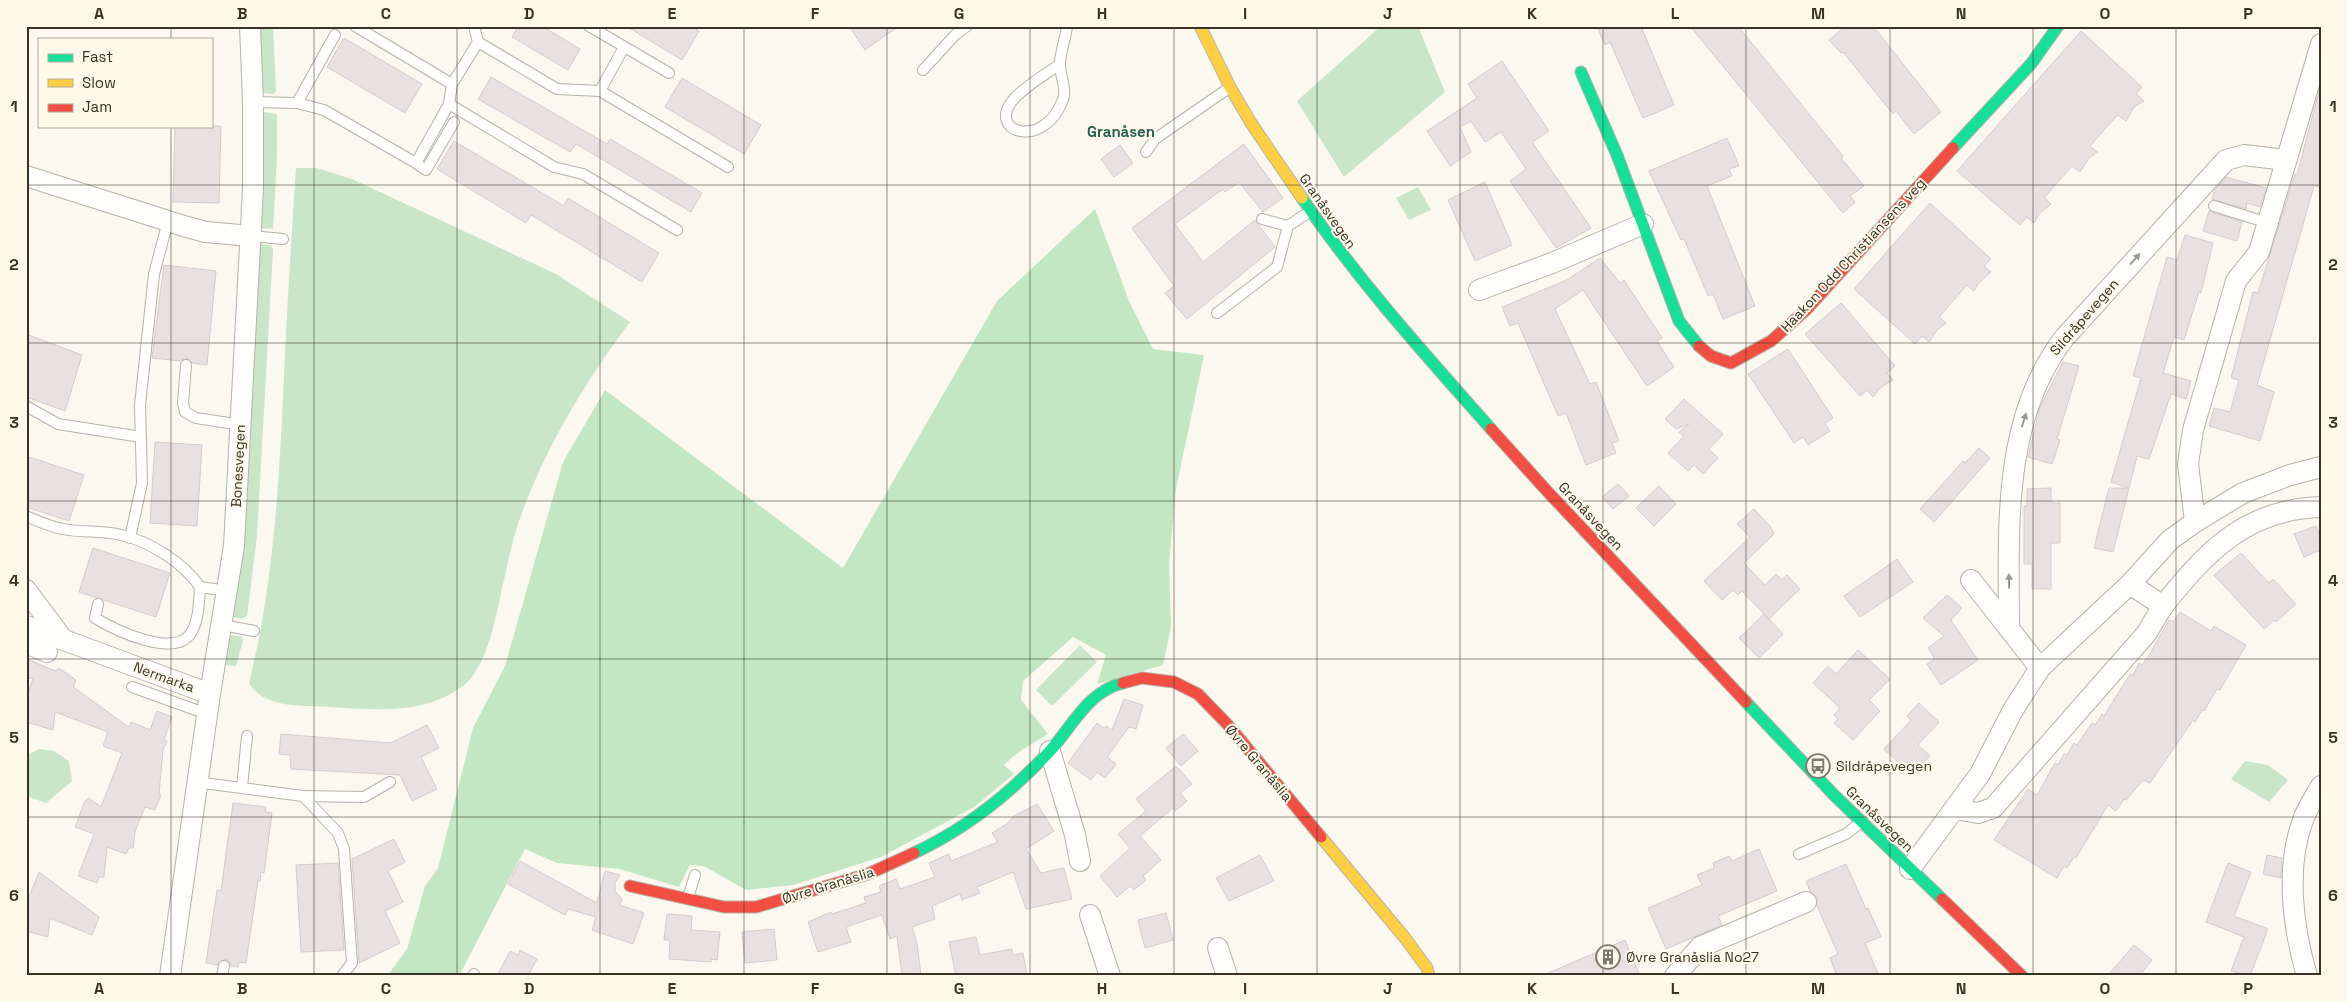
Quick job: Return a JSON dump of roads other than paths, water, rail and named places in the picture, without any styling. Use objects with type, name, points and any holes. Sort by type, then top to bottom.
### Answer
[{"type":"street","name":"Bonesvegen","points":[[209,703],[234,546],[250,236],[253,102],[250,26]]},
{"type":"street","name":"Granåsvegen","points":[[1200,26],[1230,88],[1255,130],[1338,252],[1381,305],[1450,384],[1599,546],[1861,822],[2022,976]]},
{"type":"street","name":"Haakon Odd Christiansens veg","points":[[1581,72],[1644,224],[1679,321],[1698,345],[1711,356],[1731,363],[1753,355],[1785,329],[1832,282],[2031,64],[2058,26]]},
{"type":"street","points":[[2195,522],[2188,464],[2193,430],[2236,281],[2259,252],[2321,44]]},
{"type":"street","name":"Sildråpevegen","points":[[2009,629],[2010,497],[2022,429],[2044,366],[2065,337],[2226,160],[2244,155],[2286,160]]},
{"type":"street","points":[[26,176],[206,232],[250,236]]},
{"type":"street","points":[[1480,290],[1552,263],[1644,224]]},
{"type":"street","points":[[1910,869],[1980,774],[2013,710],[2040,668],[2130,584],[2170,540],[2195,522],[2243,493],[2290,475],[2321,467]]},
{"type":"street","points":[[1955,809],[1978,813],[1993,808],[2139,642],[2163,606],[2196,566],[2230,537],[2260,520],[2282,512],[2321,507]]},
{"type":"street","points":[[1971,580],[2040,668]]},
{"type":"street","points":[[2130,584],[2163,606]]},
{"type":"street","points":[[26,590],[62,638]]},
{"type":"street","name":"Nermarka","points":[[26,626],[62,638],[209,703]]},
{"type":"street","points":[[26,643],[47,652]]},
{"type":"street","name":"Øvre Granåslia","points":[[630,886],[724,907],[756,906],[868,874],[922,849],[972,821],[1013,787],[1050,751],[1079,713],[1110,686],[1142,678],[1166,680],[1198,694],[1234,733],[1405,938],[1428,968],[1430,976]]},
{"type":"street","points":[[170,976],[196,782],[209,703]]},
{"type":"street","points":[[1050,751],[1076,835],[1080,861]]},
{"type":"street","points":[[2307,976],[2298,945],[2294,888],[2295,853],[2303,820],[2321,786]]},
{"type":"street","points":[[1676,976],[1700,947],[1806,902]]},
{"type":"street","points":[[1090,915],[1110,976]]},
{"type":"street","points":[[1218,948],[1227,976]]},
{"type":"lane","points":[[355,26],[452,84]]},
{"type":"lane","points":[[474,26],[478,42],[556,89],[600,91],[728,167]]},
{"type":"lane","points":[[589,26],[669,74]]},
{"type":"lane","points":[[923,70],[955,35],[968,26]]},
{"type":"lane","points":[[1060,64],[1013,99],[1007,110],[1007,119],[1011,127],[1026,133],[1037,130],[1059,109],[1065,91],[1060,64],[1068,26]]},
{"type":"lane","points":[[297,103],[335,34]]},
{"type":"lane","points":[[416,163],[449,104],[452,84],[478,42]]},
{"type":"lane","points":[[600,91],[624,47]]},
{"type":"lane","points":[[1146,152],[1155,139],[1230,88]]},
{"type":"lane","points":[[253,102],[297,103],[324,110],[426,170],[454,122]]},
{"type":"lane","points":[[449,104],[554,167],[583,174],[677,230]]},
{"type":"lane","points":[[2214,206],[2268,223]]},
{"type":"lane","points":[[1216,313],[1277,267],[1288,226],[1311,212]]},
{"type":"lane","points":[[1262,219],[1288,226]]},
{"type":"lane","points":[[130,538],[142,483],[142,378],[154,274],[168,221]]},
{"type":"lane","points":[[250,236],[283,238]]},
{"type":"lane","points":[[186,365],[183,404],[185,412],[196,418],[229,423]]},
{"type":"lane","points":[[26,406],[58,424],[141,437]]},
{"type":"lane","points":[[26,516],[62,529],[104,532],[130,538],[180,565],[193,576],[200,587],[195,623],[190,634],[179,643],[163,645],[107,625],[95,618],[98,604]]},
{"type":"lane","points":[[200,587],[228,591]]},
{"type":"lane","points":[[222,625],[254,631]]},
{"type":"lane","points":[[132,687],[196,710],[209,703]]},
{"type":"lane","points":[[242,787],[247,736]]},
{"type":"lane","points":[[196,782],[303,796],[364,797],[390,782]]},
{"type":"lane","points":[[303,796],[338,832],[343,842],[352,963],[342,976]]},
{"type":"lane","points":[[1799,854],[1846,834],[1861,822]]},
{"type":"lane","points":[[688,899],[695,875]]},
{"type":"place","name":"Sildråpevegen","points":[[1818,766]]},
{"type":"place","name":"Øvre Granåslia No27","points":[[1608,957]]},
{"type":"district","name":"Granåsen","points":[[1121,132]]}]
